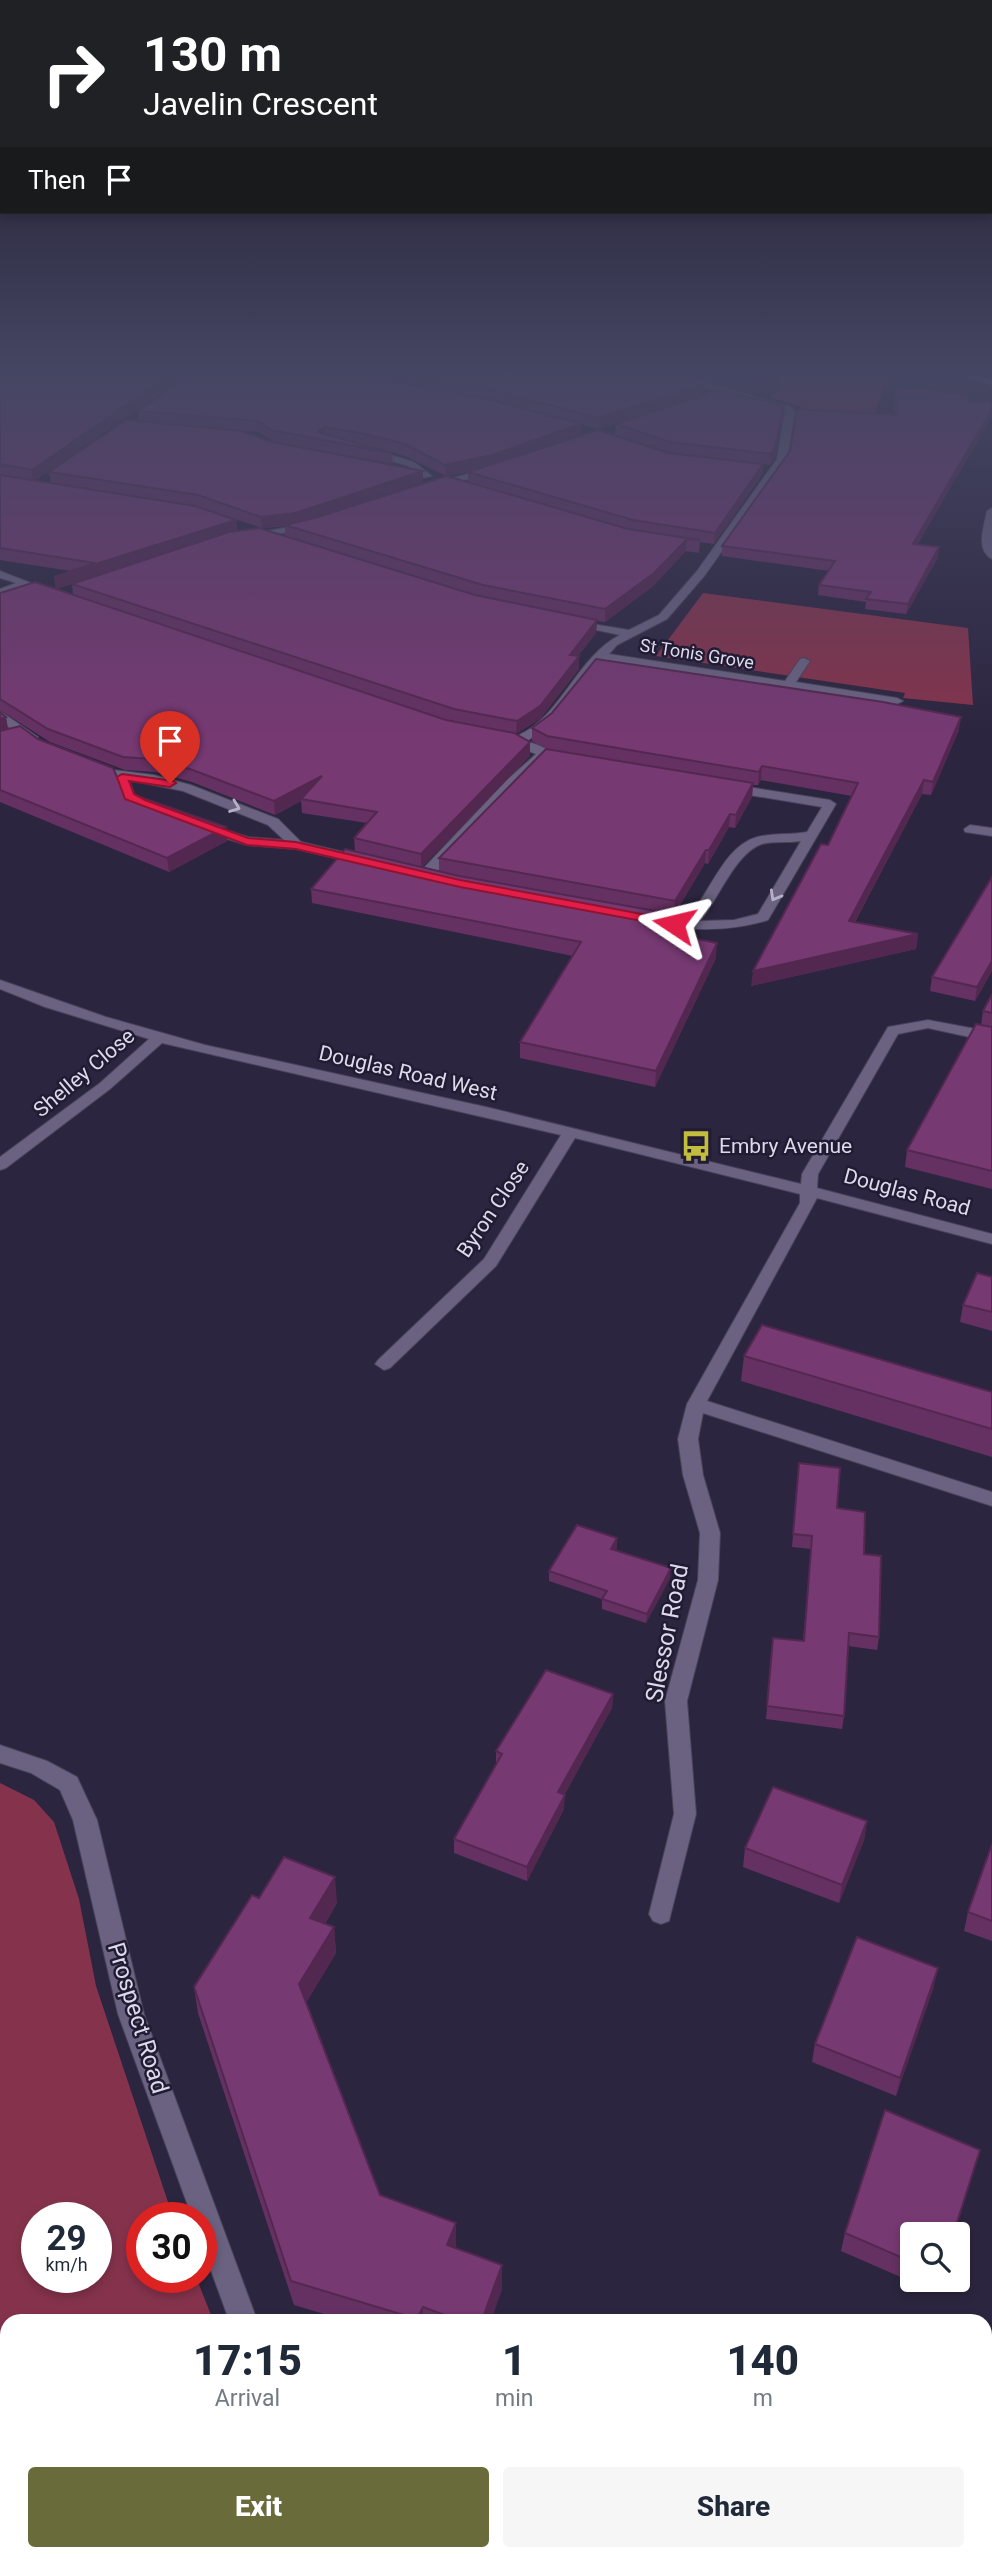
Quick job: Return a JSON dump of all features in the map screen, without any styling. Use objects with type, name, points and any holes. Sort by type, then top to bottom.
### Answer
[{"type":"street","points":[[519,741],[546,723],[574,684],[614,643],[663,617],[756,495]]},
{"type":"street","points":[[992,511],[986,543],[992,556]]},
{"type":"street","points":[[261,534],[297,530],[320,522]]},
{"type":"street","points":[[240,531],[261,534],[279,541]]},
{"type":"street","points":[[702,549],[716,551]]},
{"type":"street","points":[[0,574],[57,595]]},
{"type":"street","points":[[0,593],[27,583]]},
{"type":"street","points":[[560,621],[630,634]]},
{"type":"street","name":"St Tonis Grove","points":[[601,656],[897,701]]},
{"type":"street","points":[[788,685],[804,661]]},
{"type":"street","points":[[0,715],[17,734],[45,747]]},
{"type":"street","points":[[499,738],[519,741],[542,755],[570,760]]},
{"type":"street","points":[[448,880],[420,873],[448,855],[488,808],[542,755]]},
{"type":"street","points":[[96,767],[122,777],[154,779],[187,788],[273,822],[296,845]]},
{"type":"street","points":[[122,777],[129,796],[152,807]]},
{"type":"street","points":[[623,915],[688,925],[746,923],[763,917],[808,836],[830,804],[713,785]]},
{"type":"street","points":[[197,824],[247,841],[296,845],[377,863]]},
{"type":"street","points":[[970,829],[992,832]]},
{"type":"street","points":[[688,925],[702,915],[744,848],[759,841],[791,841],[808,836]]},
{"type":"street","name":"Douglas Road West","points":[[0,984],[47,1005],[160,1037],[811,1190]]},
{"type":"street","points":[[811,1190],[810,1174],[893,1030],[928,1024],[992,1037]]},
{"type":"street","name":"Shelley Close","points":[[0,1165],[104,1086],[160,1037]]},
{"type":"street","name":"Byron Close","points":[[384,1364],[490,1262],[571,1132]]},
{"type":"street","name":"Douglas Road","points":[[811,1190],[992,1239]]},
{"type":"street","name":"Slessor Road","points":[[661,1914],[685,1814],[676,1701],[708,1580],[710,1533],[693,1475],[688,1439],[696,1404],[808,1203],[811,1190]]},
{"type":"street","points":[[696,1404],[992,1499]]},
{"type":"street","name":"Prospect Road","points":[[0,1754],[39,1767],[69,1784],[85,1819],[131,2014],[241,2314]]},
{"type":"shaded area","points":[[703,593],[968,628],[973,705],[903,698],[905,693],[656,656]]},
{"type":"shaded area","points":[[0,1783],[34,1800],[54,1822],[79,1899],[96,1986],[168,2202],[126,2202],[126,2293],[202,2293],[211,2314],[0,2314]]},
{"type":"building","points":[[0,495],[128,495],[195,506],[236,520],[54,577],[95,563],[0,548]]},
{"type":"building","points":[[199,495],[349,495],[295,513],[261,517]]},
{"type":"building","points":[[386,495],[513,495],[628,529],[700,540],[687,539],[654,573],[605,609],[483,585],[285,525]]},
{"type":"building","points":[[549,495],[741,495],[715,533],[633,520]]},
{"type":"building","points":[[758,495],[941,495],[913,544],[939,547],[908,604],[866,599],[871,592],[819,585],[835,561],[722,546]]},
{"type":"building","points":[[259,528],[475,595],[597,620],[570,655],[579,656],[540,706],[517,721],[454,709],[72,584],[229,532]]},
{"type":"building","points":[[35,582],[446,720],[514,733],[530,742],[421,854],[354,838],[377,812],[301,799],[322,776],[274,801],[190,769],[153,759],[123,757],[48,729],[0,699],[0,593]]},
{"type":"building","points":[[596,659],[883,702],[961,717],[933,782],[924,780],[849,921],[918,934],[753,971],[821,844],[828,845],[858,783],[762,766],[759,772],[547,736],[532,728],[552,713]]},
{"type":"building","points":[[20,726],[38,739],[113,768],[121,786],[134,795],[226,827],[167,858],[0,790],[0,731]]},
{"type":"building","points":[[546,749],[753,783],[736,815],[730,814],[675,901],[439,858]]},
{"type":"building","points":[[345,849],[459,876],[667,913],[656,931],[717,943],[656,1071],[520,1042],[581,942],[311,889]]},
{"type":"building","points":[[992,877],[992,961],[977,987],[932,977]]},
{"type":"building","points":[[992,994],[992,1013],[983,1011]]},
{"type":"building","points":[[976,1024],[992,1027],[992,1171],[907,1150]]},
{"type":"building","points":[[977,1273],[992,1277],[992,1312],[963,1305]]},
{"type":"building","points":[[762,1325],[992,1392],[992,1429],[744,1356]]},
{"type":"building","points":[[799,1463],[840,1468],[837,1508],[865,1512],[864,1554],[881,1556],[879,1637],[849,1633],[844,1716],[767,1706],[773,1638],[804,1641],[812,1536],[793,1534]]},
{"type":"building","points":[[577,1525],[617,1538],[611,1549],[671,1568],[647,1614],[602,1599],[607,1591],[549,1571]]},
{"type":"building","points":[[546,1670],[613,1694],[558,1792],[565,1795],[527,1867],[454,1839],[502,1754],[496,1751]]},
{"type":"building","points":[[773,1787],[867,1821],[842,1885],[745,1848]]},
{"type":"building","points":[[992,1844],[992,1921],[968,1912]]},
{"type":"building","points":[[284,1857],[335,1877],[310,1918],[334,1927],[299,1984],[380,2195],[456,2223],[447,2245],[502,2265],[484,2314],[442,2314],[423,2307],[420,2314],[400,2314],[291,2281],[194,1987],[252,1895],[259,1898]]},
{"type":"building","points":[[857,1937],[938,1968],[900,2078],[815,2044]]},
{"type":"building","points":[[885,2110],[980,2150],[957,2222],[900,2222],[900,2257],[845,2233]]},
{"type":"place","name":"Embry Avenue","points":[[696,1146]]},
{"type":"route","points":[[170,783],[122,777],[129,796],[141,803],[247,841],[296,845],[316,852],[426,874],[460,884],[674,924]]}]
